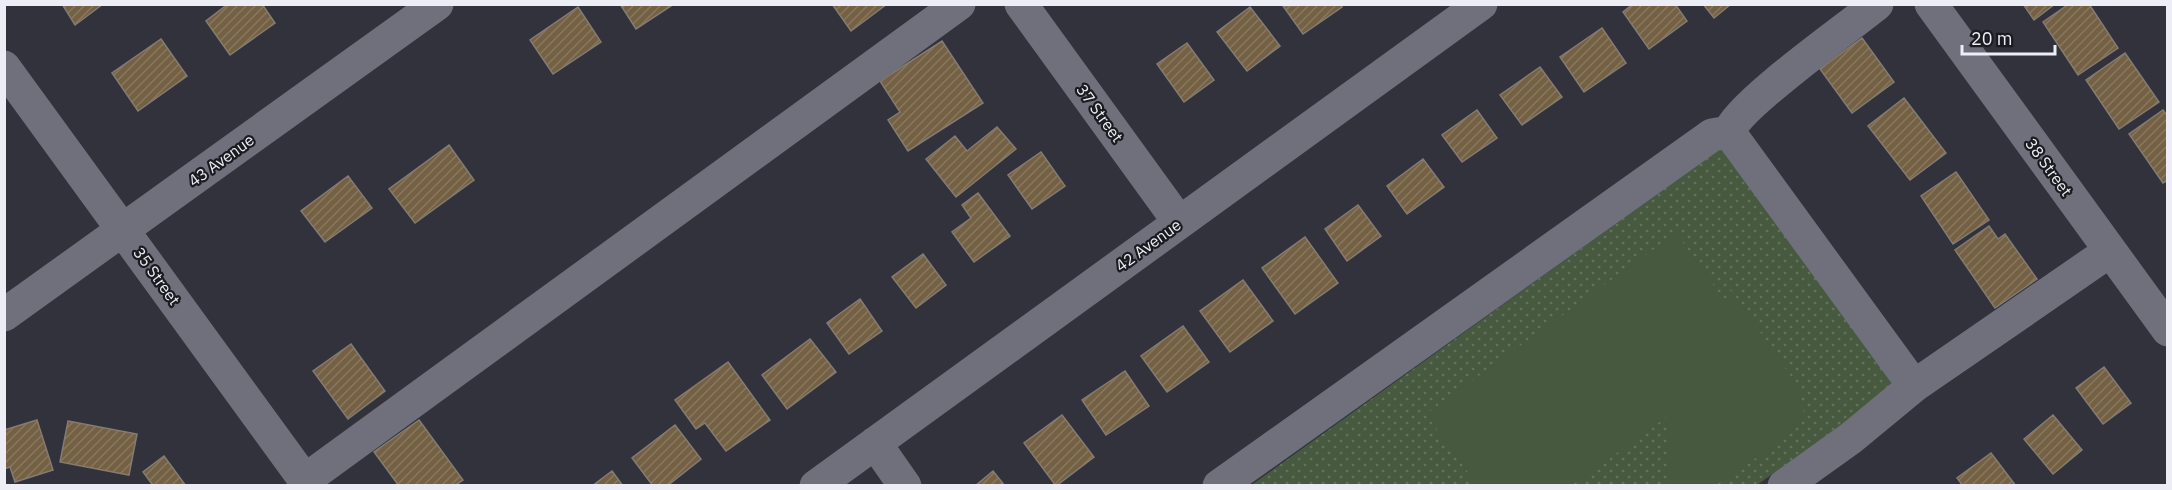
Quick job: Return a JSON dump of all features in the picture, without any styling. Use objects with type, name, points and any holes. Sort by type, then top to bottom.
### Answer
[{"type":"street","name":"43 Avenue","points":[[4,315],[437,4]]},
{"type":"street","points":[[307,483],[959,4]]},
{"type":"street","name":"37 Street","points":[[1021,4],[1179,222]]},
{"type":"street","name":"42 Avenue","points":[[816,486],[1481,4]]},
{"type":"street","points":[[1729,132],[1732,123],[1766,91],[1877,4]]},
{"type":"street","name":"38 Street","points":[[1931,4],[2168,330]]},
{"type":"street","name":"35 Street","points":[[4,67],[307,483]]},
{"type":"street","points":[[1729,132],[1914,386]]},
{"type":"street","points":[[1219,486],[1712,135],[1729,132]]},
{"type":"street","points":[[1784,486],[1851,438],[1914,386],[2110,251]]},
{"type":"street","points":[[875,443],[905,486]]},
{"type":"green space","points":[[1721,148],[1900,384],[1757,485],[1250,486]]},
{"type":"green space","points":[[1676,233],[1725,301],[1731,290],[1797,385],[1805,417],[1785,438],[1716,485],[1670,485],[1668,416],[1572,485],[1477,485],[1426,414]]},
{"type":"building","points":[[62,4],[103,4],[75,25]]},
{"type":"building","points":[[228,4],[262,4],[275,23],[230,55],[206,21]]},
{"type":"building","points":[[620,4],[674,4],[636,29]]},
{"type":"building","points":[[832,4],[887,4],[851,31]]},
{"type":"building","points":[[1340,4],[1342,7],[1303,34],[1283,6]]},
{"type":"building","points":[[1633,4],[1675,4],[1687,21],[1649,49],[1623,12]]},
{"type":"building","points":[[1703,4],[1731,4],[1714,18]]},
{"type":"building","points":[[2023,4],[2055,4],[2034,20]]},
{"type":"building","points":[[2069,4],[2089,4],[2118,48],[2078,75],[2043,22]]},
{"type":"building","points":[[578,7],[601,42],[553,74],[530,40]]},
{"type":"building","points":[[1250,7],[1280,46],[1247,71],[1217,32]]},
{"type":"building","points":[[1602,28],[1626,63],[1584,92],[1560,57]]},
{"type":"building","points":[[1862,38],[1894,82],[1852,113],[1820,69]]},
{"type":"building","points":[[161,39],[187,76],[138,111],[112,73]]},
{"type":"building","points":[[942,41],[983,103],[908,151],[888,120],[900,112],[880,81]]},
{"type":"building","points":[[1187,43],[1214,80],[1184,102],[1157,64]]},
{"type":"building","points":[[2125,53],[2159,102],[2119,129],[2086,80]]},
{"type":"building","points":[[1540,67],[1562,97],[1522,125],[1500,95]]},
{"type":"building","points":[[1904,98],[1946,153],[1910,180],[1868,126]]},
{"type":"building","points":[[1477,110],[1497,138],[1462,162],[1442,135]]},
{"type":"building","points":[[2163,110],[2168,117],[2168,180],[2163,183],[2129,134]]},
{"type":"building","points":[[997,127],[1016,149],[956,197],[926,159],[955,136],[967,151]]},
{"type":"building","points":[[449,145],[474,180],[415,223],[389,189]]},
{"type":"building","points":[[1041,152],[1065,186],[1032,209],[1008,175]]},
{"type":"building","points":[[1423,159],[1444,187],[1407,214],[1387,186]]},
{"type":"building","points":[[1956,172],[1989,220],[1953,244],[1921,196]]},
{"type":"building","points":[[348,176],[372,208],[325,242],[301,211]]},
{"type":"building","points":[[978,193],[1010,236],[974,262],[952,232],[971,218],[962,205]]},
{"type":"building","points":[[1358,205],[1381,236],[1347,261],[1325,229]]},
{"type":"building","points":[[1989,226],[1998,239],[2005,234],[2037,279],[1995,308],[1955,250]]},
{"type":"building","points":[[1305,237],[1338,283],[1295,314],[1262,268]]},
{"type":"building","points":[[923,254],[946,285],[916,308],[892,277]]},
{"type":"building","points":[[1243,280],[1273,321],[1230,352],[1200,311]]},
{"type":"building","points":[[860,299],[882,331],[849,354],[827,323]]},
{"type":"building","points":[[1183,326],[1209,362],[1167,392],[1141,356]]},
{"type":"building","points":[[810,339],[836,372],[787,409],[762,375]]},
{"type":"building","points":[[351,344],[385,391],[348,419],[313,371]]},
{"type":"building","points":[[728,362],[770,420],[726,451],[705,423],[696,429],[675,400]]},
{"type":"building","points":[[2104,367],[2131,403],[2103,424],[2076,388]]},
{"type":"building","points":[[1125,371],[1149,406],[1106,435],[1082,400]]},
{"type":"building","points":[[1062,415],[1094,457],[1056,486],[1024,443]]},
{"type":"building","points":[[2053,415],[2082,450],[2053,474],[2024,439]]},
{"type":"building","points":[[37,420],[53,470],[15,482],[10,467],[4,469],[4,430]]},
{"type":"building","points":[[419,420],[463,480],[454,486],[399,486],[374,452]]},
{"type":"building","points":[[68,421],[137,434],[129,475],[60,462]]},
{"type":"building","points":[[675,425],[701,459],[667,486],[653,486],[632,458]]},
{"type":"building","points":[[1991,453],[2016,486],[1963,486],[1957,478]]},
{"type":"building","points":[[164,456],[186,486],[150,486],[152,484],[143,472]]},
{"type":"building","points":[[612,471],[623,486],[592,486]]},
{"type":"building","points":[[993,471],[1005,486],[975,486]]}]
